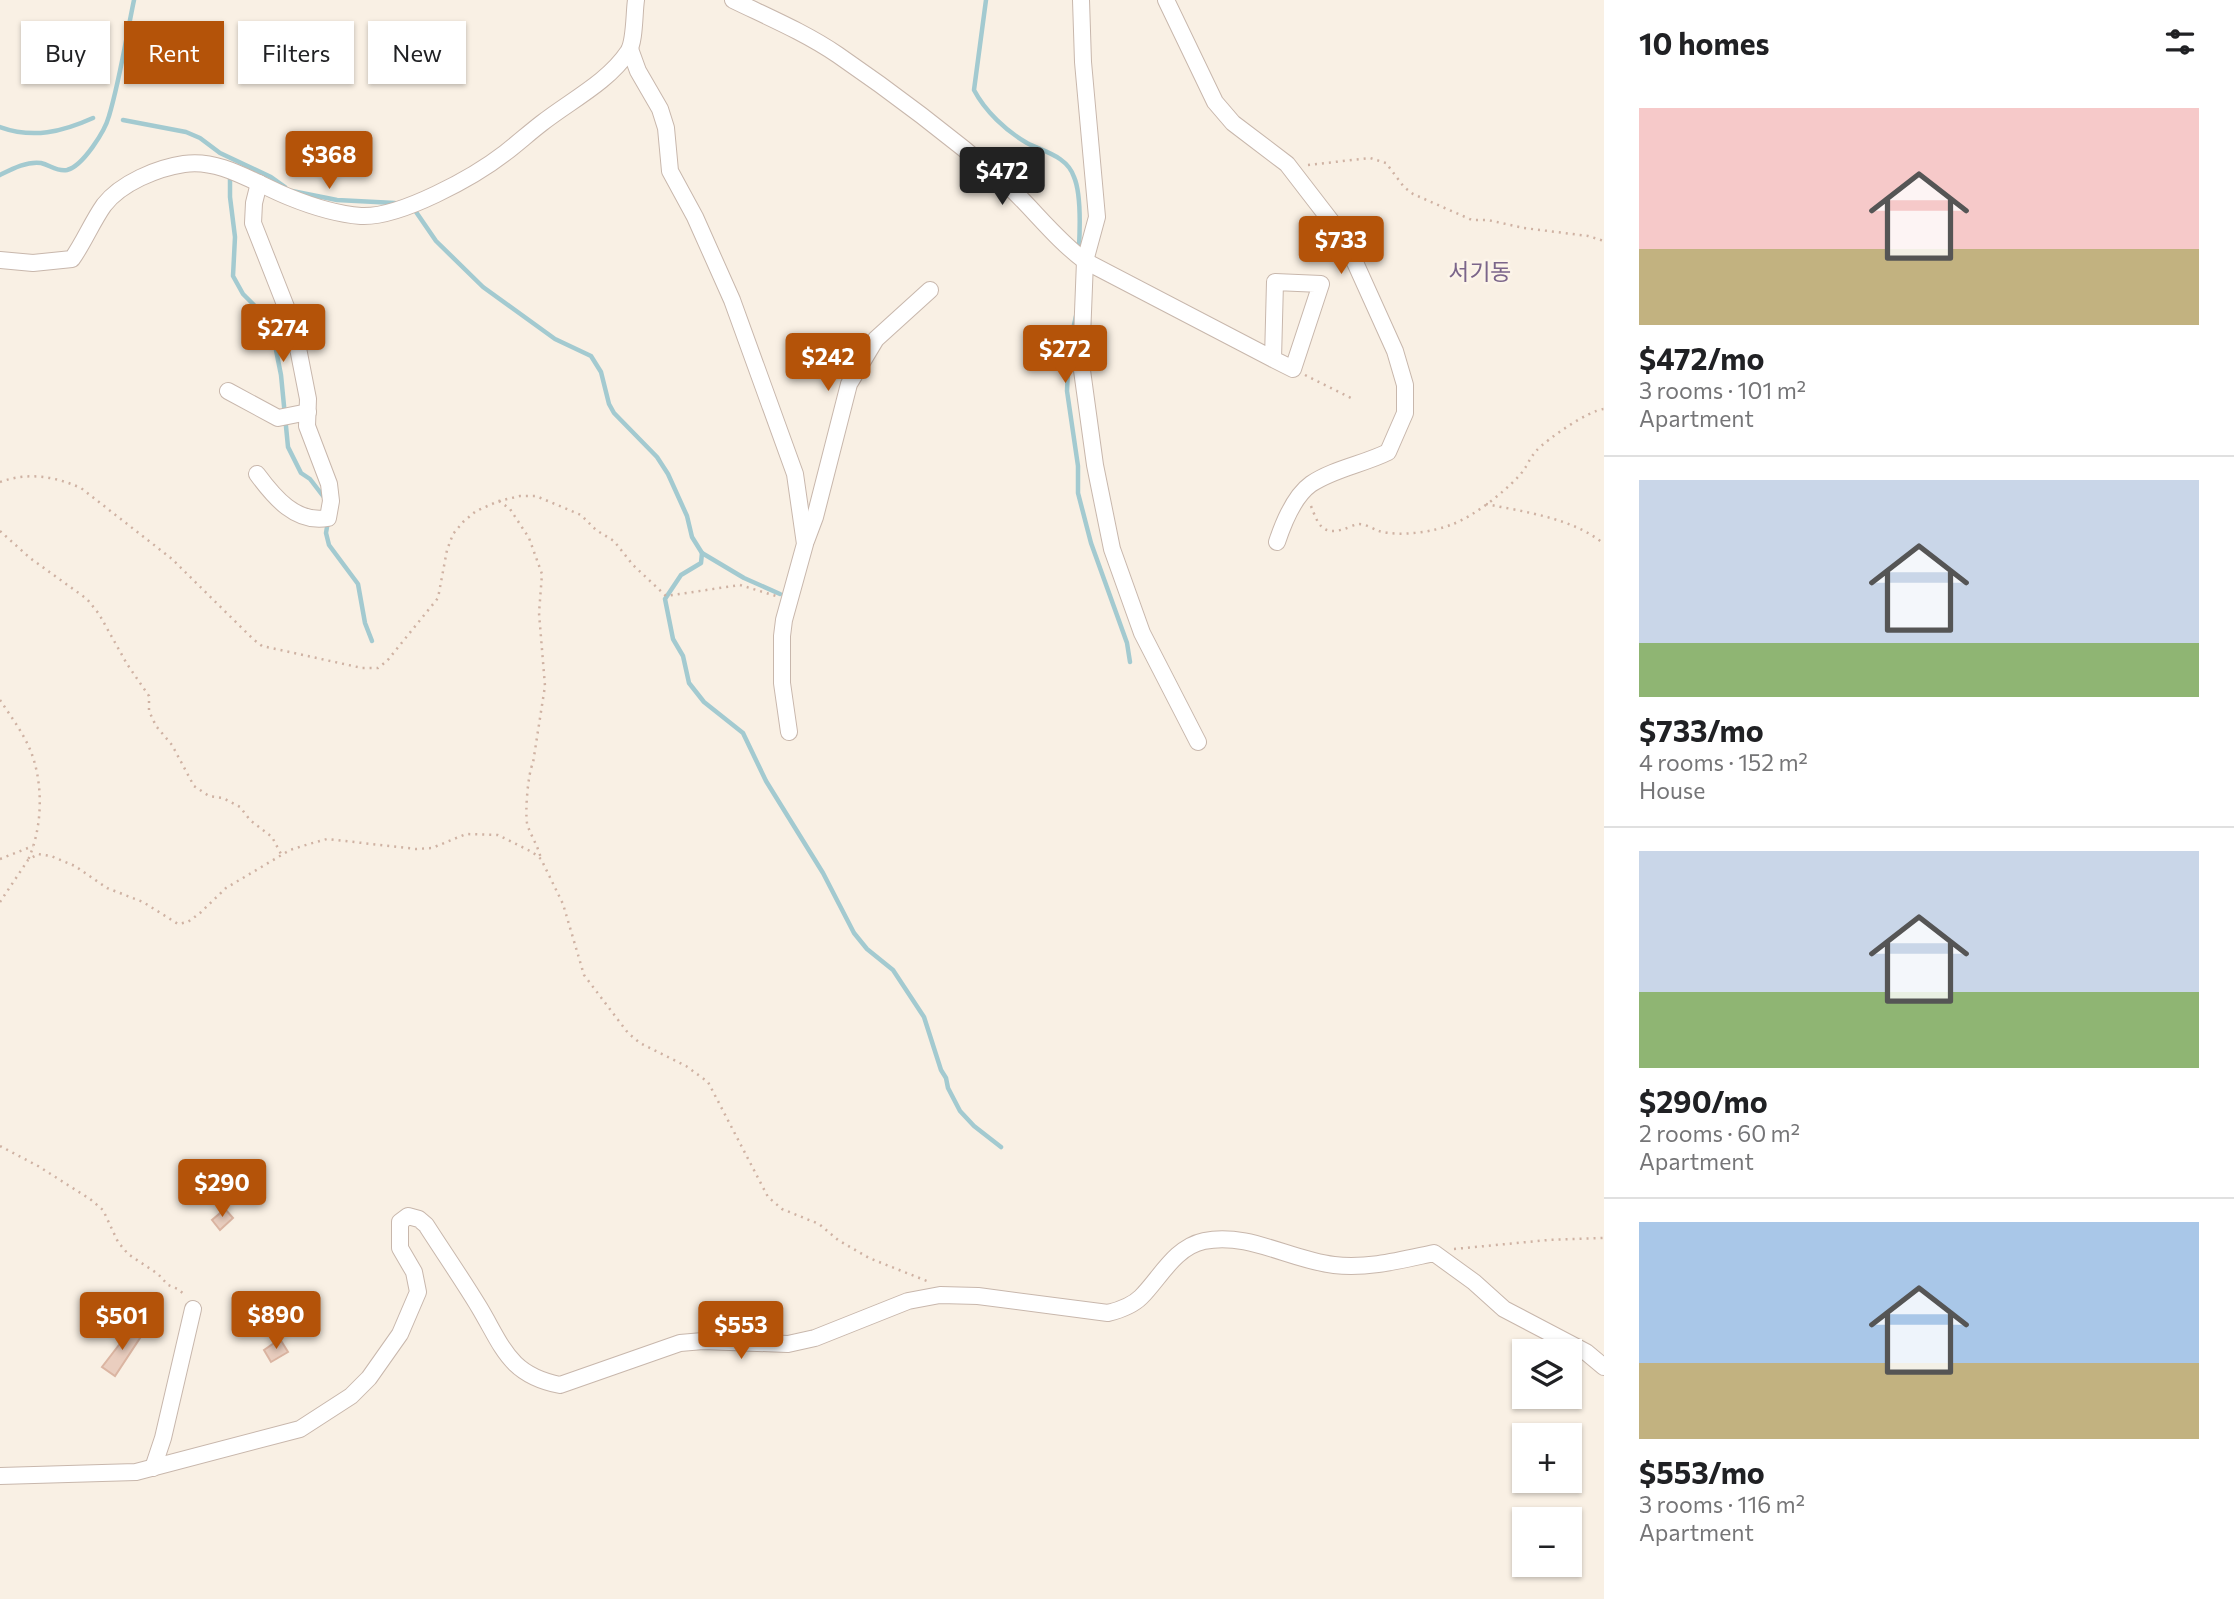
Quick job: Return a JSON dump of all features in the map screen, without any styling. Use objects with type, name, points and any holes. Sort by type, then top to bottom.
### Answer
[{"type":"street","points":[[636,0],[630,49],[638,71],[660,109],[666,128],[670,171],[695,217],[732,300],[788,450],[795,474],[805,544]]},
{"type":"street","points":[[733,0],[808,36],[837,54],[996,176],[1067,248],[1085,261],[1273,359],[1293,369],[1321,284],[1275,282],[1273,359]]},
{"type":"street","points":[[1081,0],[1084,74],[1097,217],[1085,261],[1081,363],[1095,465],[1112,549],[1142,633],[1198,743]]},
{"type":"street","points":[[1166,0],[1215,102],[1233,123],[1287,164],[1344,237],[1395,351],[1405,385],[1405,413],[1388,452],[1309,485],[1282,527],[1277,542]]},
{"type":"street","points":[[0,260],[33,263],[72,259],[105,203],[119,191],[162,170],[185,164],[209,165],[331,211],[362,216],[390,213],[433,196],[503,155],[591,88],[630,49]]},
{"type":"street","points":[[259,183],[253,223],[288,312],[308,399],[293,416]]},
{"type":"street","points":[[789,732],[782,683],[782,636],[849,384],[876,340],[930,290]]},
{"type":"street","points":[[228,391],[293,416],[307,426],[329,484],[331,501],[328,518],[315,520],[298,514],[282,503],[257,474]]},
{"type":"street","points":[[0,1476],[136,1472],[300,1429],[351,1396],[369,1378],[400,1334],[418,1292],[414,1272],[400,1248],[399,1241],[400,1222],[408,1216],[419,1219],[426,1225],[479,1307],[504,1353],[523,1371],[539,1381],[560,1385],[680,1343],[703,1341],[788,1344],[845,1328],[908,1301],[940,1295],[978,1296],[1108,1313],[1127,1307],[1141,1297],[1178,1255],[1201,1241],[1228,1239],[1269,1247],[1332,1265],[1366,1267],[1434,1253],[1504,1308],[1586,1352],[1604,1367]]},
{"type":"street","points":[[153,1468],[163,1438],[193,1309]]},
{"type":"path","points":[[1287,164],[1316,165],[1370,158],[1386,163],[1404,187],[1413,194],[1472,219],[1588,236],[1604,241]]},
{"type":"path","points":[[1293,369],[1354,400]]},
{"type":"path","points":[[1309,485],[1316,519],[1323,529],[1333,532],[1359,524],[1380,532],[1417,533],[1453,524],[1486,504],[1518,478],[1536,451],[1559,432],[1583,417],[1604,410]]},
{"type":"path","points":[[0,482],[18,477],[42,477],[65,481],[81,488],[172,559],[262,646],[362,668],[378,668],[387,661],[438,598],[447,550],[453,534],[463,522],[476,511],[499,500],[520,496],[536,496],[581,515],[596,530],[614,541],[633,565],[666,596],[740,585],[790,600]]},
{"type":"path","points":[[499,500],[510,509],[529,538],[542,574],[539,613],[545,686],[533,763],[528,774],[527,825],[563,904],[584,975],[628,1033],[640,1043],[686,1066],[708,1083],[773,1203],[819,1224],[838,1240],[883,1265],[935,1284],[940,1295]]},
{"type":"path","points":[[1486,504],[1551,519],[1596,537],[1604,544]]},
{"type":"path","points":[[0,531],[30,558],[87,599],[99,614],[127,664],[149,696],[149,711],[156,726],[172,745],[194,786],[209,796],[223,798],[240,807],[250,820],[272,836],[282,855]]},
{"type":"path","points":[[0,700],[22,734],[36,766],[39,806],[39,828],[35,845],[0,902]]},
{"type":"path","points":[[28,860],[38,854],[51,856],[75,866],[107,888],[143,902],[178,924],[188,922],[226,888],[290,850],[327,839],[416,849],[432,848],[466,834],[498,835],[541,859]]},
{"type":"path","points":[[0,859],[35,845]]},
{"type":"path","points":[[0,1146],[90,1199],[103,1210],[118,1242],[128,1254],[190,1299],[193,1309]]},
{"type":"path","points":[[1434,1253],[1466,1247],[1604,1238]]},
{"type":"building","points":[[225,1209],[233,1218],[220,1230],[212,1220]]},
{"type":"building","points":[[132,1328],[142,1335],[115,1376],[102,1367]]},
{"type":"building","points":[[280,1339],[288,1352],[271,1362],[264,1350]]},
{"type":"waterway","points":[[0,175],[30,163],[67,170],[80,162],[92,147],[109,116],[134,0]]},
{"type":"waterway","points":[[986,0],[974,90],[990,113],[1011,133],[1061,159],[1071,170],[1079,201],[1079,247]]},
{"type":"waterway","points":[[0,127],[24,133],[47,132],[93,118]]},
{"type":"waterway","points":[[123,120],[186,132],[285,187]]},
{"type":"waterway","points":[[230,174],[235,237],[233,276],[274,340],[281,375],[288,447],[301,473],[310,479],[323,496]]},
{"type":"waterway","points":[[292,191],[337,200],[395,203]]},
{"type":"waterway","points":[[414,209],[436,241],[483,287],[555,339],[591,356],[601,372],[614,413],[657,457],[668,474],[687,516],[692,537],[702,553],[744,578],[780,594]]},
{"type":"waterway","points":[[1076,316],[1069,347],[1067,391],[1078,466],[1078,493],[1091,543],[1127,643],[1130,662]]},
{"type":"waterway","points":[[328,521],[326,533],[329,545],[358,584],[365,623],[372,641]]},
{"type":"waterway","points":[[702,553],[701,563],[681,575],[665,599],[673,639],[683,656],[689,683],[704,702],[743,733],[766,781],[823,873],[854,933],[867,949],[893,970],[924,1017],[941,1070],[960,1111],[1001,1147]]},
{"type":"district","name":"서기동","points":[[1480,271]]}]
